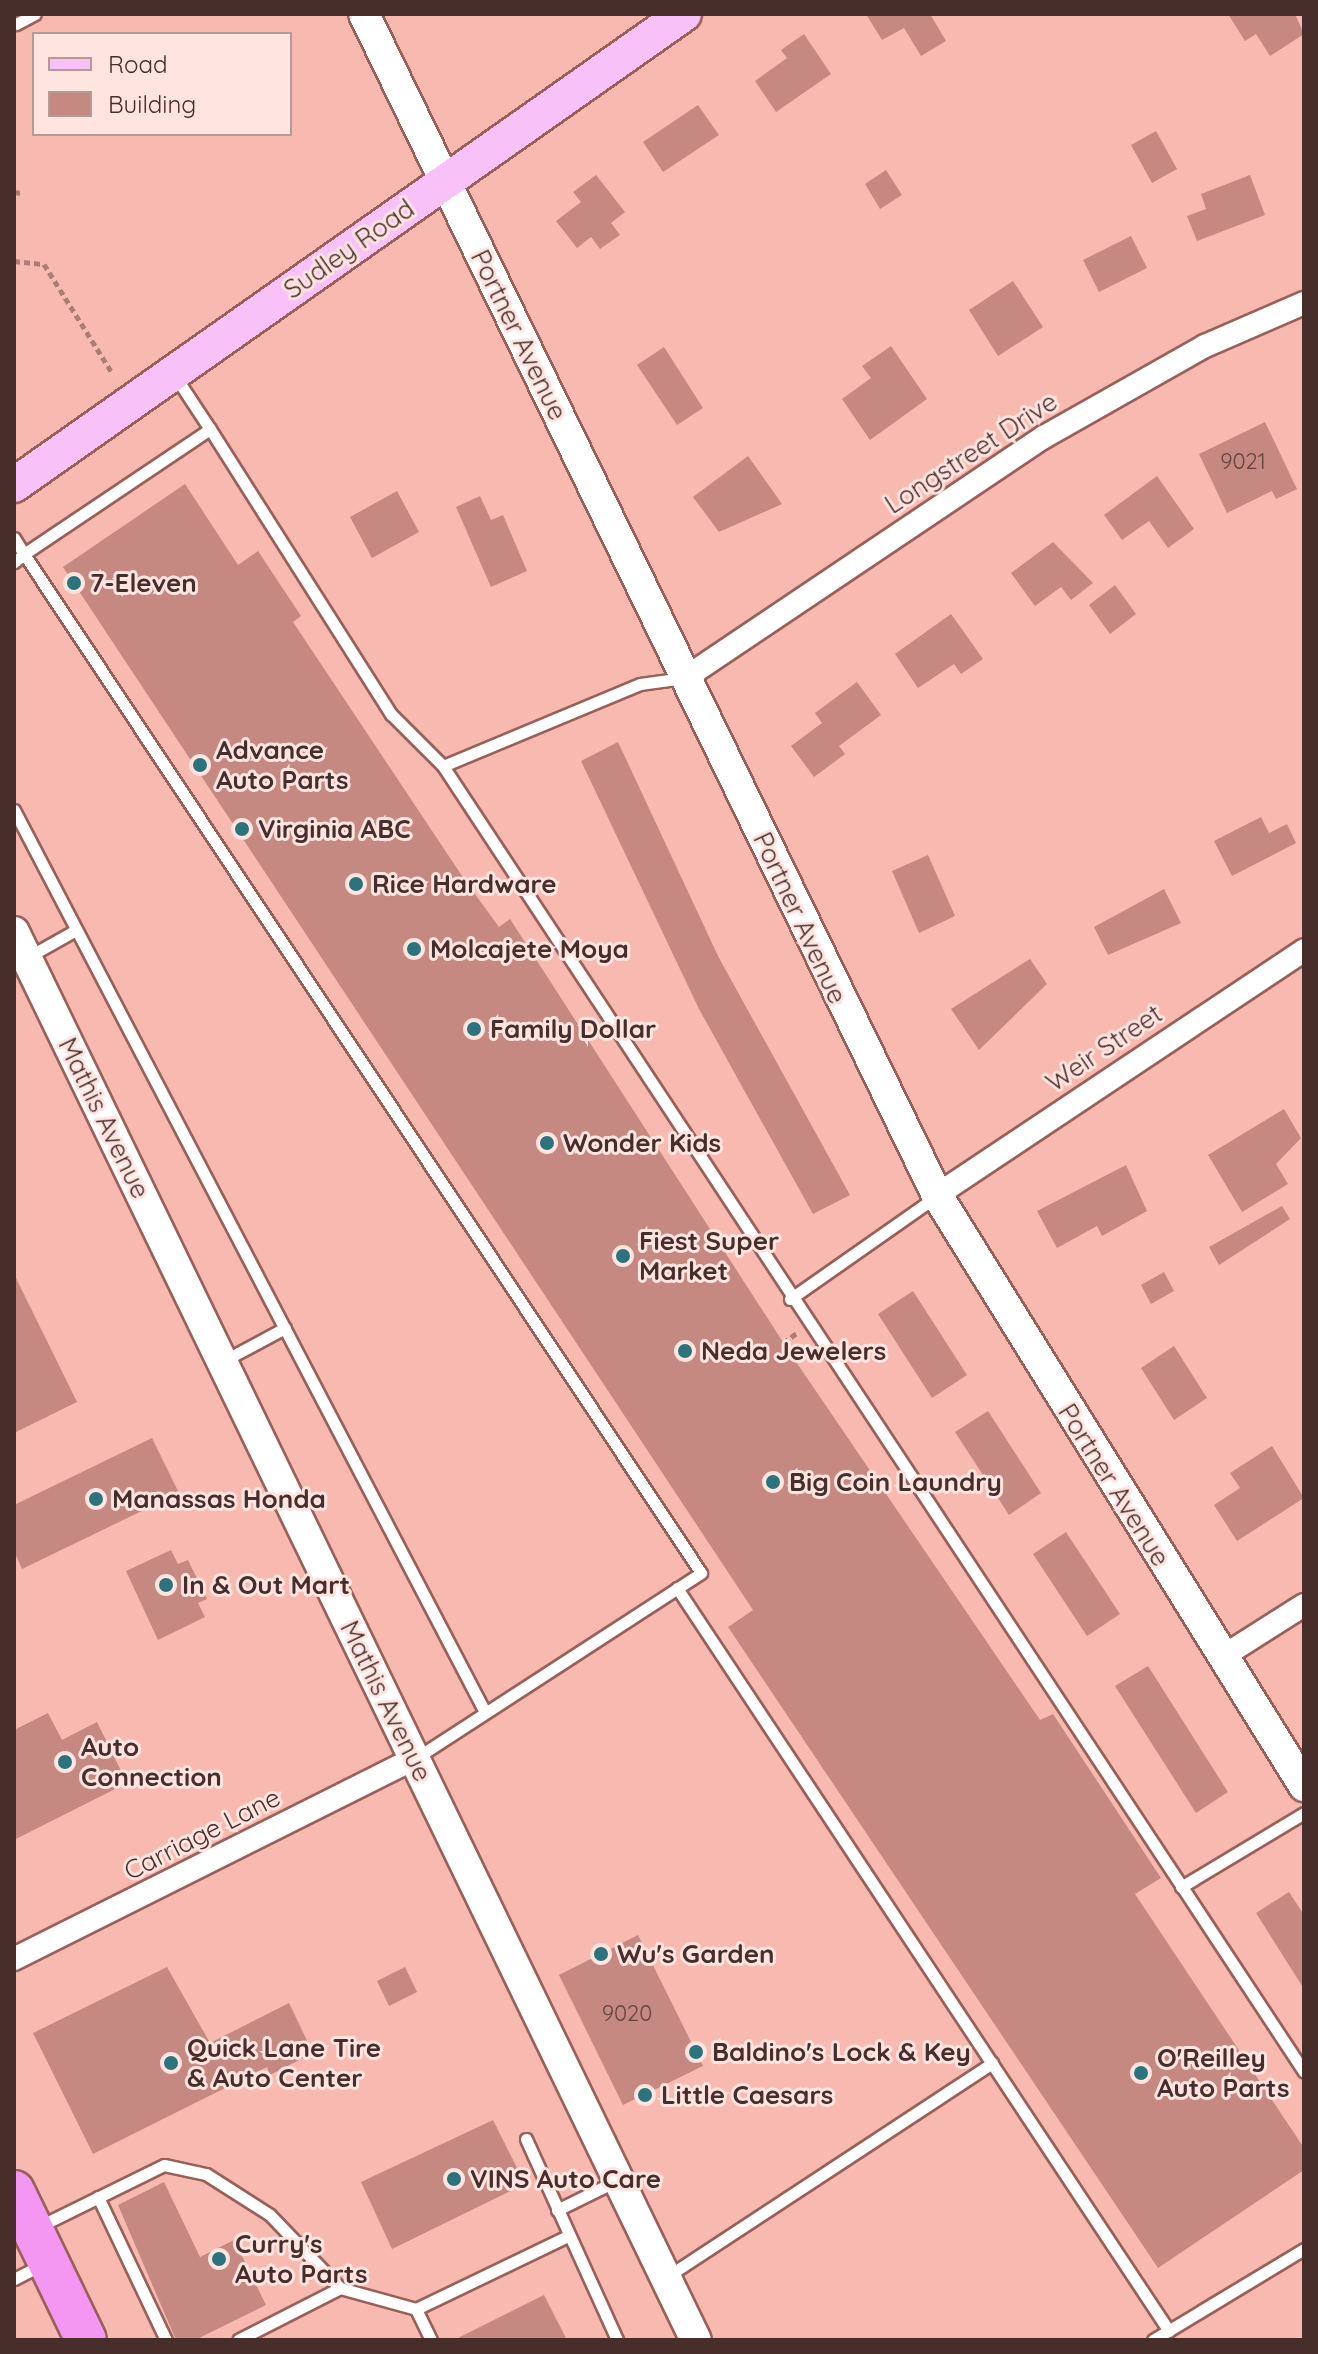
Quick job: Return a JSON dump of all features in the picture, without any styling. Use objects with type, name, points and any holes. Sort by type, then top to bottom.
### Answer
[{"type":"highway","points":[[14,2191],[32,2257],[86,2340]]},
{"type":"main road","name":"Sudley Road","points":[[14,485],[684,14]]},
{"type":"street","name":"Portner Avenue","points":[[364,14],[937,1195],[1304,1786]]},
{"type":"street","name":"Longstreet Drive","points":[[685,678],[1044,437],[1205,346],[1304,303]]},
{"type":"street","name":"Weir Street","points":[[937,1195],[1304,950]]},
{"type":"street","name":"Mathis Avenue","points":[[18,952],[222,1362],[696,2340]]},
{"type":"street","points":[[1222,1657],[1304,1605]]},
{"type":"street","name":"Carriage Lane","points":[[14,1959],[414,1759]]},
{"type":"lane","points":[[16,24],[35,14]]},
{"type":"lane","points":[[173,373],[391,714],[443,766],[790,1299],[1304,2072]]},
{"type":"lane","points":[[19,558],[210,429]]},
{"type":"lane","points":[[14,538],[19,558],[701,1573],[414,1759]]},
{"type":"lane","points":[[443,766],[640,684],[685,678]]},
{"type":"lane","points":[[14,810],[485,1712]]},
{"type":"lane","points":[[18,952],[76,930]]},
{"type":"lane","points":[[790,1299],[937,1195]]},
{"type":"lane","points":[[222,1362],[285,1328]]},
{"type":"lane","points":[[677,1588],[1169,2331]]},
{"type":"lane","points":[[1181,1887],[1304,1813]]},
{"type":"lane","points":[[666,2277],[992,2063]]},
{"type":"lane","points":[[526,2139],[617,2340]]},
{"type":"lane","points":[[32,2257],[98,2197],[164,2165],[206,2174],[270,2215],[340,2288],[416,2309],[568,2236]]},
{"type":"lane","points":[[557,2210],[618,2179]]},
{"type":"lane","points":[[98,2197],[166,2340]]},
{"type":"lane","points":[[1153,2340],[1304,2249]]},
{"type":"lane","points":[[238,2340],[340,2288]]},
{"type":"lane","points":[[416,2309],[431,2340]]},
{"type":"path","points":[[14,261],[44,264],[112,373]]},
{"type":"building","points":[[866,14],[930,14],[946,41],[921,56],[904,28],[882,40]]},
{"type":"building","points":[[1228,14],[1295,14],[1304,34],[1270,56],[1256,34],[1245,41]]},
{"type":"building","points":[[804,34],[831,74],[776,112],[755,81],[787,58],[781,50]]},
{"type":"building","points":[[698,105],[719,135],[663,172],[643,142]]},
{"type":"building","points":[[1156,131],[1177,169],[1152,183],[1131,145]]},
{"type":"building","points":[[886,170],[902,195],[880,209],[865,184]]},
{"type":"building","points":[[596,175],[625,212],[611,223],[620,235],[600,249],[591,237],[577,248],[556,221],[581,202],[573,192]]},
{"type":"building","points":[[1250,175],[1265,215],[1197,241],[1187,216],[1206,209],[1201,194]]},
{"type":"building","points":[[1131,236],[1147,268],[1099,292],[1083,260]]},
{"type":"building","points":[[1013,281],[1043,327],[998,356],[969,310]]},
{"type":"building","points":[[891,346],[927,399],[870,440],[842,399],[871,378],[862,366]]},
{"type":"building","points":[[664,347],[703,408],[677,425],[637,365]]},
{"type":"building","points":[[1265,422],[1297,489],[1276,499],[1272,491],[1227,513],[1199,454]]},
{"type":"building","points":[[748,456],[782,504],[719,532],[693,497]]},
{"type":"building","points":[[1157,476],[1194,529],[1168,548],[1149,521],[1122,540],[1104,515]]},
{"type":"building","points":[[185,484],[238,565],[258,551],[301,616],[293,622],[464,879],[499,927],[510,919],[790,1353],[1040,1720],[1053,1714],[1161,1878],[1135,1894],[1304,2148],[1304,2170],[1158,2268],[728,1627],[753,1610],[63,567]]},
{"type":"building","points":[[397,491],[419,532],[372,558],[350,517]]},
{"type":"building","points":[[480,496],[491,520],[503,515],[527,571],[491,587],[456,507]]},
{"type":"building","points":[[1053,542],[1093,583],[1071,600],[1061,587],[1035,606],[1011,573]]},
{"type":"building","points":[[1115,585],[1136,614],[1110,634],[1089,605]]},
{"type":"building","points":[[951,614],[983,659],[961,674],[954,664],[918,688],[895,654]]},
{"type":"building","points":[[857,682],[881,715],[839,746],[845,754],[814,777],[791,746],[822,723],[815,713]]},
{"type":"building","points":[[618,742],[719,958],[850,1195],[813,1214],[699,1009],[581,761]]},
{"type":"building","points":[[1261,817],[1269,833],[1287,824],[1296,843],[1232,876],[1214,841]]},
{"type":"building","points":[[928,855],[955,916],[919,933],[892,871]]},
{"type":"building","points":[[1164,889],[1181,923],[1108,955],[1094,927]]},
{"type":"building","points":[[1030,959],[1047,984],[979,1050],[951,1009]]},
{"type":"building","points":[[1284,1109],[1301,1138],[1276,1164],[1288,1184],[1242,1212],[1208,1155]]},
{"type":"building","points":[[1126,1165],[1147,1211],[1102,1236],[1097,1226],[1057,1248],[1037,1211]]},
{"type":"building","points":[[1282,1206],[1290,1219],[1219,1265],[1209,1247]]},
{"type":"building","points":[[1164,1272],[1174,1291],[1151,1304],[1141,1285]]},
{"type":"building","points":[[14,1274],[77,1402],[14,1433]]},
{"type":"building","points":[[913,1291],[967,1375],[932,1398],[878,1314]]},
{"type":"building","points":[[1174,1346],[1207,1398],[1174,1420],[1141,1368]]},
{"type":"building","points":[[988,1411],[1041,1493],[1009,1515],[955,1432]]},
{"type":"building","name":"Manassas Honda","points":[[152,1438],[179,1493],[22,1569],[14,1551],[14,1505]]},
{"type":"building","points":[[1272,1446],[1304,1498],[1237,1541],[1214,1505],[1240,1488],[1230,1473]]},
{"type":"building","points":[[1066,1532],[1120,1614],[1087,1636],[1033,1554]]},
{"type":"building","name":"In & Out Mart","points":[[171,1550],[178,1564],[188,1560],[207,1599],[198,1603],[205,1617],[158,1640],[126,1571]]},
{"type":"building","points":[[1148,1666],[1228,1792],[1196,1813],[1115,1686]]},
{"type":"building","name":"Auto Connection","points":[[48,1713],[62,1740],[97,1722],[127,1783],[14,1840],[14,1730]]},
{"type":"building","points":[[1289,1892],[1304,1915],[1304,1989],[1256,1913]]},
{"type":"building","points":[[638,1935],[703,2066],[623,2105],[559,1975]]},
{"type":"building","name":"Quick Lane Tire & Auto Center","points":[[167,1967],[210,2043],[289,2003],[313,2053],[270,2075],[267,2067],[93,2154],[33,2033]]},
{"type":"building","points":[[405,1967],[417,1992],[389,2006],[377,1981]]},
{"type":"building","points":[[493,2120],[525,2184],[392,2249],[361,2182]]},
{"type":"building","name":"Curry's Auto Parts","points":[[164,2182],[200,2257],[234,2240],[266,2305],[195,2340],[176,2340],[118,2205]]},
{"type":"building","points":[[544,2295],[567,2340],[454,2340]]},
{"type":"place","name":"7-Eleven","points":[[74,583]]},
{"type":"place","name":"Advance Auto Parts","points":[[200,765]]},
{"type":"place","name":"Virginia ABC","points":[[242,829]]},
{"type":"place","name":"Rice Hardware","points":[[356,884]]},
{"type":"place","name":"Molcajete Moya","points":[[414,949]]},
{"type":"place","name":"Family Dollar","points":[[474,1029]]},
{"type":"place","name":"Wonder Kids","points":[[547,1143]]},
{"type":"place","name":"Fiest Super Market","points":[[623,1256]]},
{"type":"place","name":"Neda Jewelers","points":[[685,1351]]},
{"type":"place","name":"Big Coin Laundry","points":[[773,1482]]},
{"type":"place","name":"Manassas Honda","points":[[96,1499]]},
{"type":"place","name":"In & Out Mart","points":[[166,1585]]},
{"type":"place","name":"Auto Connection","points":[[65,1762]]},
{"type":"place","name":"Wu's Garden","points":[[601,1954]]},
{"type":"place","name":"Baldino's Lock & Key","points":[[696,2052]]},
{"type":"place","name":"Quick Lane Tire & Auto Center","points":[[171,2063]]},
{"type":"place","name":"O'Reilley Auto Parts","points":[[1141,2073]]},
{"type":"place","name":"Little Caesars","points":[[645,2095]]},
{"type":"place","name":"VINS Auto Care","points":[[454,2179]]},
{"type":"place","name":"Curry's Auto Parts","points":[[219,2259]]}]
